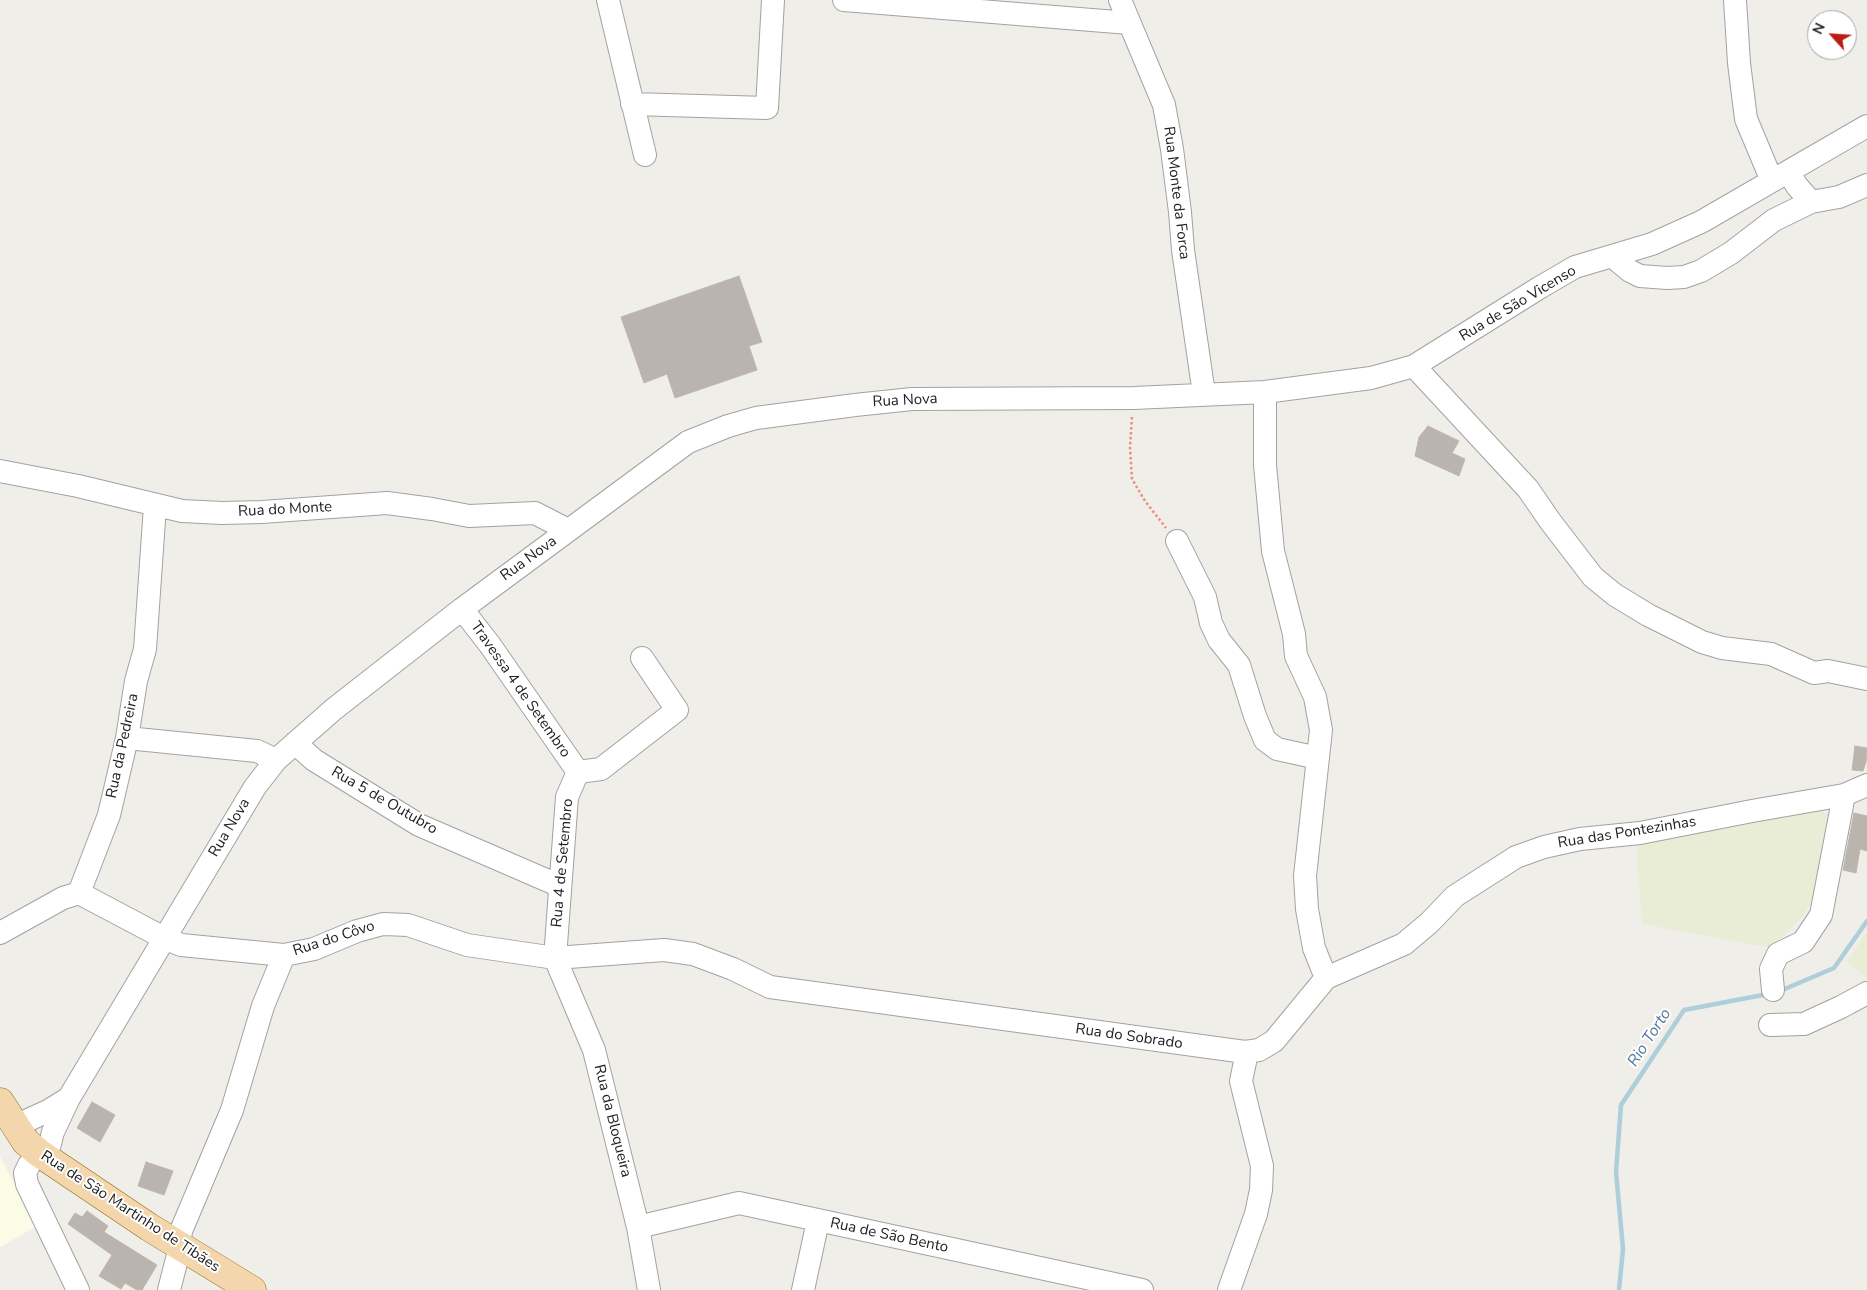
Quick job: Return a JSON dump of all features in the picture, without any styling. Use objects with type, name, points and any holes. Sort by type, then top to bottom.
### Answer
[{"type":"main road","name":"Rua de São Martinho de Tibães","points":[[0,1102],[26,1142],[43,1156],[252,1290]]},
{"type":"street","points":[[608,0],[645,155]]},
{"type":"street","points":[[632,104],[767,108],[773,0]]},
{"type":"street","points":[[844,0],[972,5],[1129,23]]},
{"type":"street","name":"Rua Monte da Forca","points":[[1120,0],[1164,105],[1172,149],[1183,250],[1204,394]]},
{"type":"street","points":[[1735,0],[1739,63],[1746,119],[1780,176],[1797,186],[1811,202]]},
{"type":"street","name":"Rua de São Vicenso","points":[[1204,394],[1265,392],[1371,378],[1414,366],[1575,267],[1652,244],[1701,222],[1867,126]]},
{"type":"street","points":[[1613,256],[1630,271],[1640,276],[1684,277],[1702,271],[1731,253],[1774,220],[1811,202],[1839,197],[1867,185]]},
{"type":"street","points":[[1414,366],[1528,489],[1593,577],[1615,595],[1648,615],[1702,642],[1722,648],[1772,654],[1814,672],[1828,672],[1867,679]]},
{"type":"street","points":[[1229,1290],[1256,1214],[1261,1190],[1262,1166],[1241,1081],[1245,1052],[1259,1050],[1274,1041],[1326,978],[1314,948],[1306,908],[1305,876],[1321,730],[1315,697],[1296,656],[1294,634],[1273,551],[1265,465],[1265,392]]},
{"type":"street","name":"Rua Nova","points":[[78,1290],[27,1184],[26,1173],[29,1165],[43,1156],[69,1098],[256,786],[276,760],[334,709],[462,609],[688,442],[756,418],[912,399],[1134,398],[1204,394]]},
{"type":"street","name":"Rua do Monte","points":[[0,471],[78,486],[182,511],[262,512],[387,503],[469,516],[535,513],[568,530]]},
{"type":"street","name":"Rua da Pedreira","points":[[78,893],[109,815],[127,738],[136,681],[145,649],[155,506]]},
{"type":"street","points":[[1177,540],[1205,596],[1211,623],[1219,640],[1239,665],[1255,716],[1265,740],[1277,749],[1318,758]]},
{"type":"street","name":"Travessa 4 de Setembro","points":[[462,609],[490,645],[578,772]]},
{"type":"street","points":[[578,772],[601,769],[677,710],[642,658]]},
{"type":"street","points":[[127,738],[257,751],[276,760]]},
{"type":"street","name":"Rua 5 de Outubro","points":[[294,744],[314,760],[419,825],[560,886]]},
{"type":"street","name":"Rua 4 de Setembro","points":[[555,958],[567,797],[578,772]]},
{"type":"street","name":"Rua das Pontezinhas","points":[[1326,978],[1353,968],[1404,944],[1429,923],[1455,896],[1500,867],[1544,847],[1580,839],[1640,833],[1844,795],[1867,785]]},
{"type":"street","points":[[1773,990],[1771,969],[1778,954],[1803,942],[1821,915],[1844,795]]},
{"type":"street","points":[[0,933],[63,898],[78,893],[181,945],[284,955]]},
{"type":"street","name":"Rua do Côvo","points":[[169,1290],[178,1255],[180,1231],[232,1110],[263,1006],[284,955],[314,949],[357,930],[383,924],[408,926],[467,945],[555,958],[664,950],[693,954],[733,969],[770,987]]},
{"type":"street","name":"Rua da Bloqueira","points":[[555,958],[594,1050],[638,1227],[648,1290]]},
{"type":"street","name":"Rua do Sobrado","points":[[770,987],[1245,1052]]},
{"type":"street","points":[[1770,1025],[1804,1024],[1841,1007],[1867,992]]},
{"type":"street","name":"Rua Nova","points":[[15,1126],[48,1111],[69,1098]]},
{"type":"street","name":"Rua de São Bento","points":[[638,1227],[739,1203],[1038,1266],[1142,1290]]},
{"type":"street","points":[[803,1290],[818,1221]]},
{"type":"path","points":[[1134,398],[1130,447],[1132,479],[1145,501],[1177,540]]},
{"type":"shaded area","points":[[1819,810],[1831,816],[1821,886],[1803,916],[1771,948],[1642,924],[1636,844]]},
{"type":"shaded area","points":[[1867,932],[1867,979],[1847,961]]},
{"type":"shaded area","points":[[0,1157],[37,1226],[0,1247]]},
{"type":"building","points":[[739,276],[762,342],[749,346],[757,370],[675,398],[667,374],[644,383],[621,317]]},
{"type":"building","points":[[1428,426],[1459,441],[1452,453],[1465,459],[1459,476],[1415,456],[1419,437]]},
{"type":"building","points":[[1855,746],[1867,748],[1863,771],[1852,770]]},
{"type":"building","points":[[1854,813],[1867,816],[1867,851],[1860,849],[1856,873],[1843,870]]},
{"type":"building","points":[[92,1102],[115,1115],[100,1142],[77,1128]]},
{"type":"building","points":[[146,1162],[173,1171],[164,1195],[138,1186]]},
{"type":"building","points":[[87,1211],[108,1226],[104,1232],[157,1265],[142,1290],[137,1290],[125,1283],[121,1289],[99,1276],[112,1255],[68,1224],[75,1213],[82,1217]]},
{"type":"waterway","name":"Rio Torto","points":[[1780,991],[1834,968],[1867,921]]},
{"type":"waterway","name":"Rio Torto","points":[[1619,1290],[1623,1249],[1616,1172],[1621,1105],[1684,1010],[1768,994]]}]
